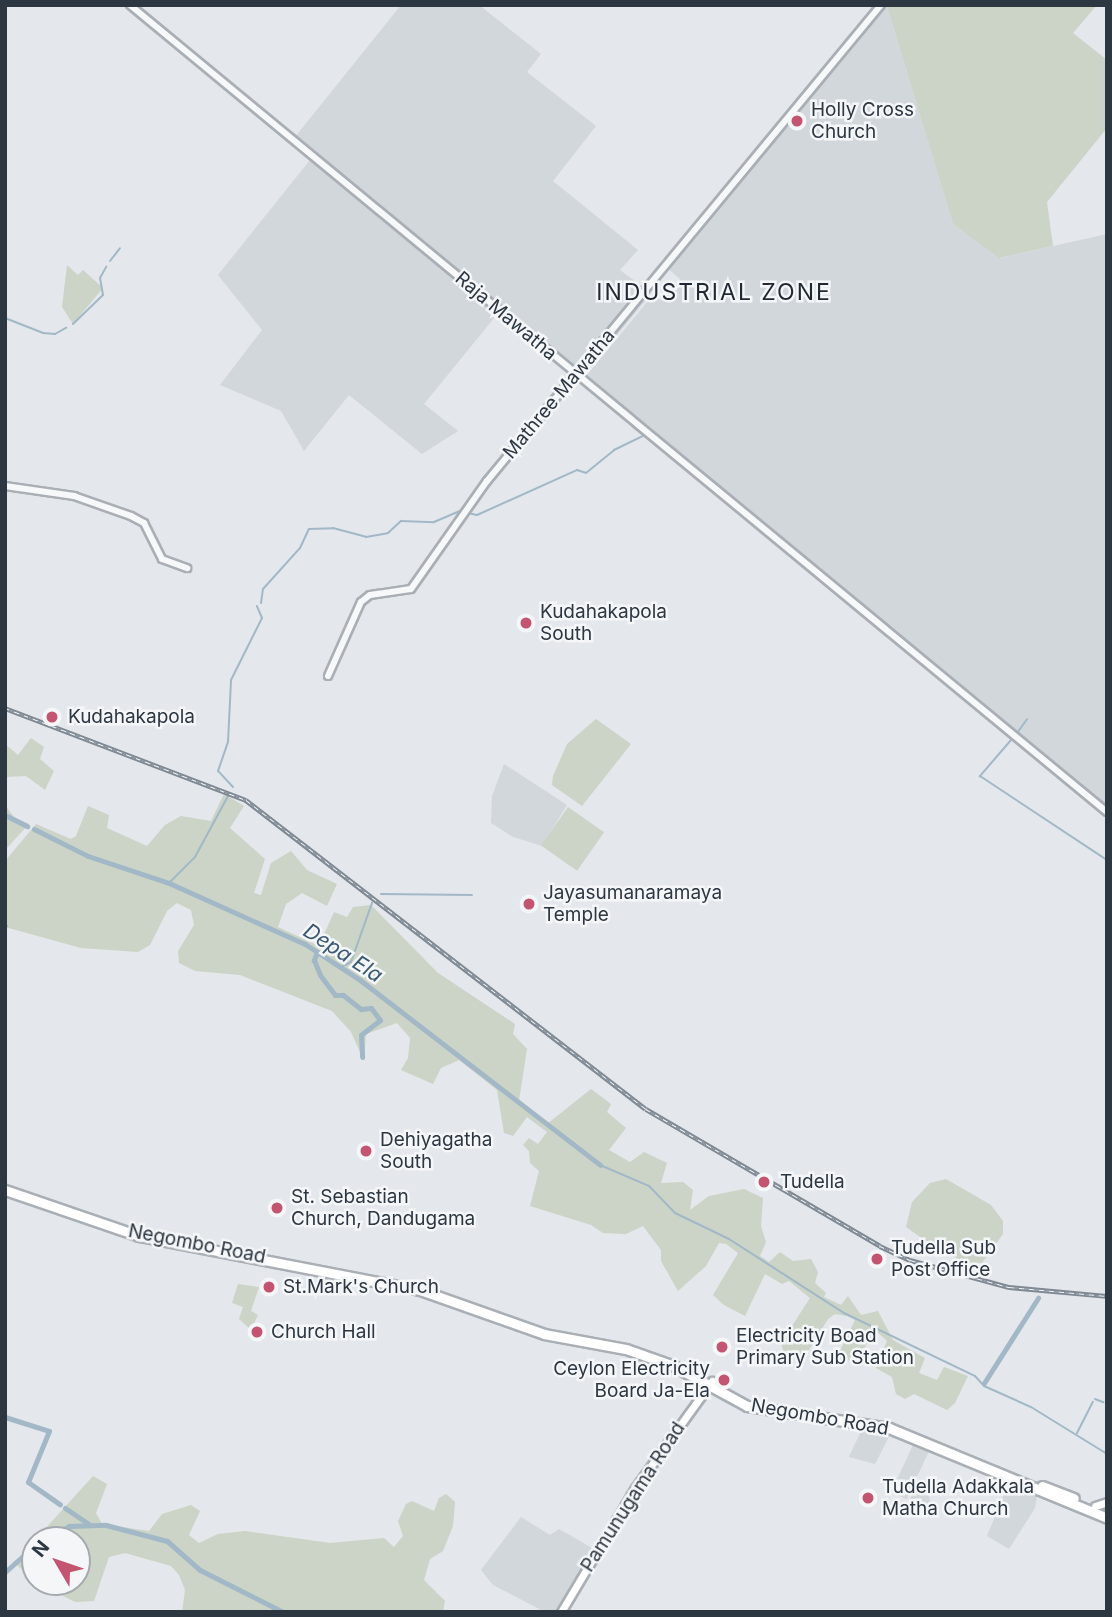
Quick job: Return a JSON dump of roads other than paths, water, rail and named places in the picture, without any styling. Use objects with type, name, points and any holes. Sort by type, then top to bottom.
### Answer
[{"type":"highway","name":"Negombo Road","points":[[5,1184],[149,1233],[447,1291],[549,1330],[637,1346],[758,1409],[895,1430],[1104,1511]]},
{"type":"highway","name":"Negombo Road","points":[[5,1190],[139,1236],[433,1293],[544,1334],[651,1356],[710,1383]]},
{"type":"main road","name":"Pamunugama Road","points":[[561,1612],[635,1488],[710,1383]]},
{"type":"street","name":"Raja Mawatha","points":[[130,5],[1107,812]]},
{"type":"street","name":"Mathree Mawatha","points":[[328,676],[360,602],[370,596],[411,589],[487,481],[881,5]]},
{"type":"street","points":[[5,486],[74,496],[131,516],[144,523],[162,559],[187,568]]},
{"type":"waterway","points":[[110,261],[120,248]]},
{"type":"waterway","points":[[73,324],[103,295],[100,278],[106,267]]},
{"type":"waterway","points":[[5,318],[43,333],[55,334],[66,328]]},
{"type":"waterway","points":[[468,513],[477,515],[577,470],[586,473],[614,450],[645,435]]},
{"type":"waterway","points":[[261,603],[263,589],[300,548],[309,529],[333,528],[366,537],[388,533],[401,521],[434,522],[462,510]]},
{"type":"waterway","points":[[233,787],[218,771],[228,742],[231,680],[262,618],[257,606]]},
{"type":"waterway","points":[[1017,733],[1027,719]]},
{"type":"waterway","points":[[1011,740],[980,776],[1107,860]]},
{"type":"waterway","points":[[169,883],[195,857],[229,794]]},
{"type":"waterway","name":"Depa Ela","points":[[5,815],[27,826]]},
{"type":"waterway","name":"Depa Ela","points":[[34,829],[88,856],[169,883],[305,944],[360,980],[600,1165]]},
{"type":"waterway","points":[[381,894],[472,895]]},
{"type":"waterway","points":[[341,967],[351,962],[372,903]]},
{"type":"waterway","points":[[317,952],[314,960],[320,975],[335,995],[343,995],[361,1009],[371,1008],[380,1020],[361,1035],[362,1057]]},
{"type":"waterway","points":[[600,1165],[649,1186],[675,1213],[729,1239],[844,1313],[975,1376],[984,1386],[1031,1407],[1107,1454]]},
{"type":"waterway","points":[[984,1383],[1038,1298]]},
{"type":"waterway","points":[[1095,1399],[1103,1402]]},
{"type":"waterway","points":[[1077,1433],[1093,1402]]},
{"type":"waterway","points":[[5,1417],[49,1431],[28,1482],[60,1504]]},
{"type":"waterway","points":[[65,1508],[89,1524]]},
{"type":"waterway","points":[[69,1526],[106,1525],[167,1541],[200,1570],[283,1612]]},
{"type":"waterway","points":[[5,1572],[21,1558]]},
{"type":"railway","points":[[5,708],[246,800],[646,1109],[880,1246],[910,1260],[1009,1287],[1107,1296]]},
{"type":"place","name":"Holly Cross Church","points":[[797,121]]},
{"type":"place","name":"Kudahakapola South","points":[[526,623]]},
{"type":"place","name":"Kudahakapola","points":[[52,717]]},
{"type":"place","name":"Jayasumanaramaya Temple","points":[[529,904]]},
{"type":"place","name":"Dehiyagatha South","points":[[366,1151]]},
{"type":"place","name":"Tudella","points":[[764,1182]]},
{"type":"place","name":"St. Sebastian Church, Dandugama","points":[[277,1208]]},
{"type":"place","name":"Tudella Sub Post Office","points":[[877,1259]]},
{"type":"place","name":"St.Mark's Church","points":[[269,1287]]},
{"type":"place","name":"Church Hall","points":[[257,1332]]},
{"type":"place","name":"Electricity Boad Primary Sub Station","points":[[722,1347]]},
{"type":"place","name":"Ceylon Electricity Board Ja-Ela","points":[[724,1380]]},
{"type":"place","name":"Tudella Adakkala Matha Church","points":[[868,1498]]},
{"type":"district","name":"INDUSTRIAL ZONE","points":[[714,292]]}]
